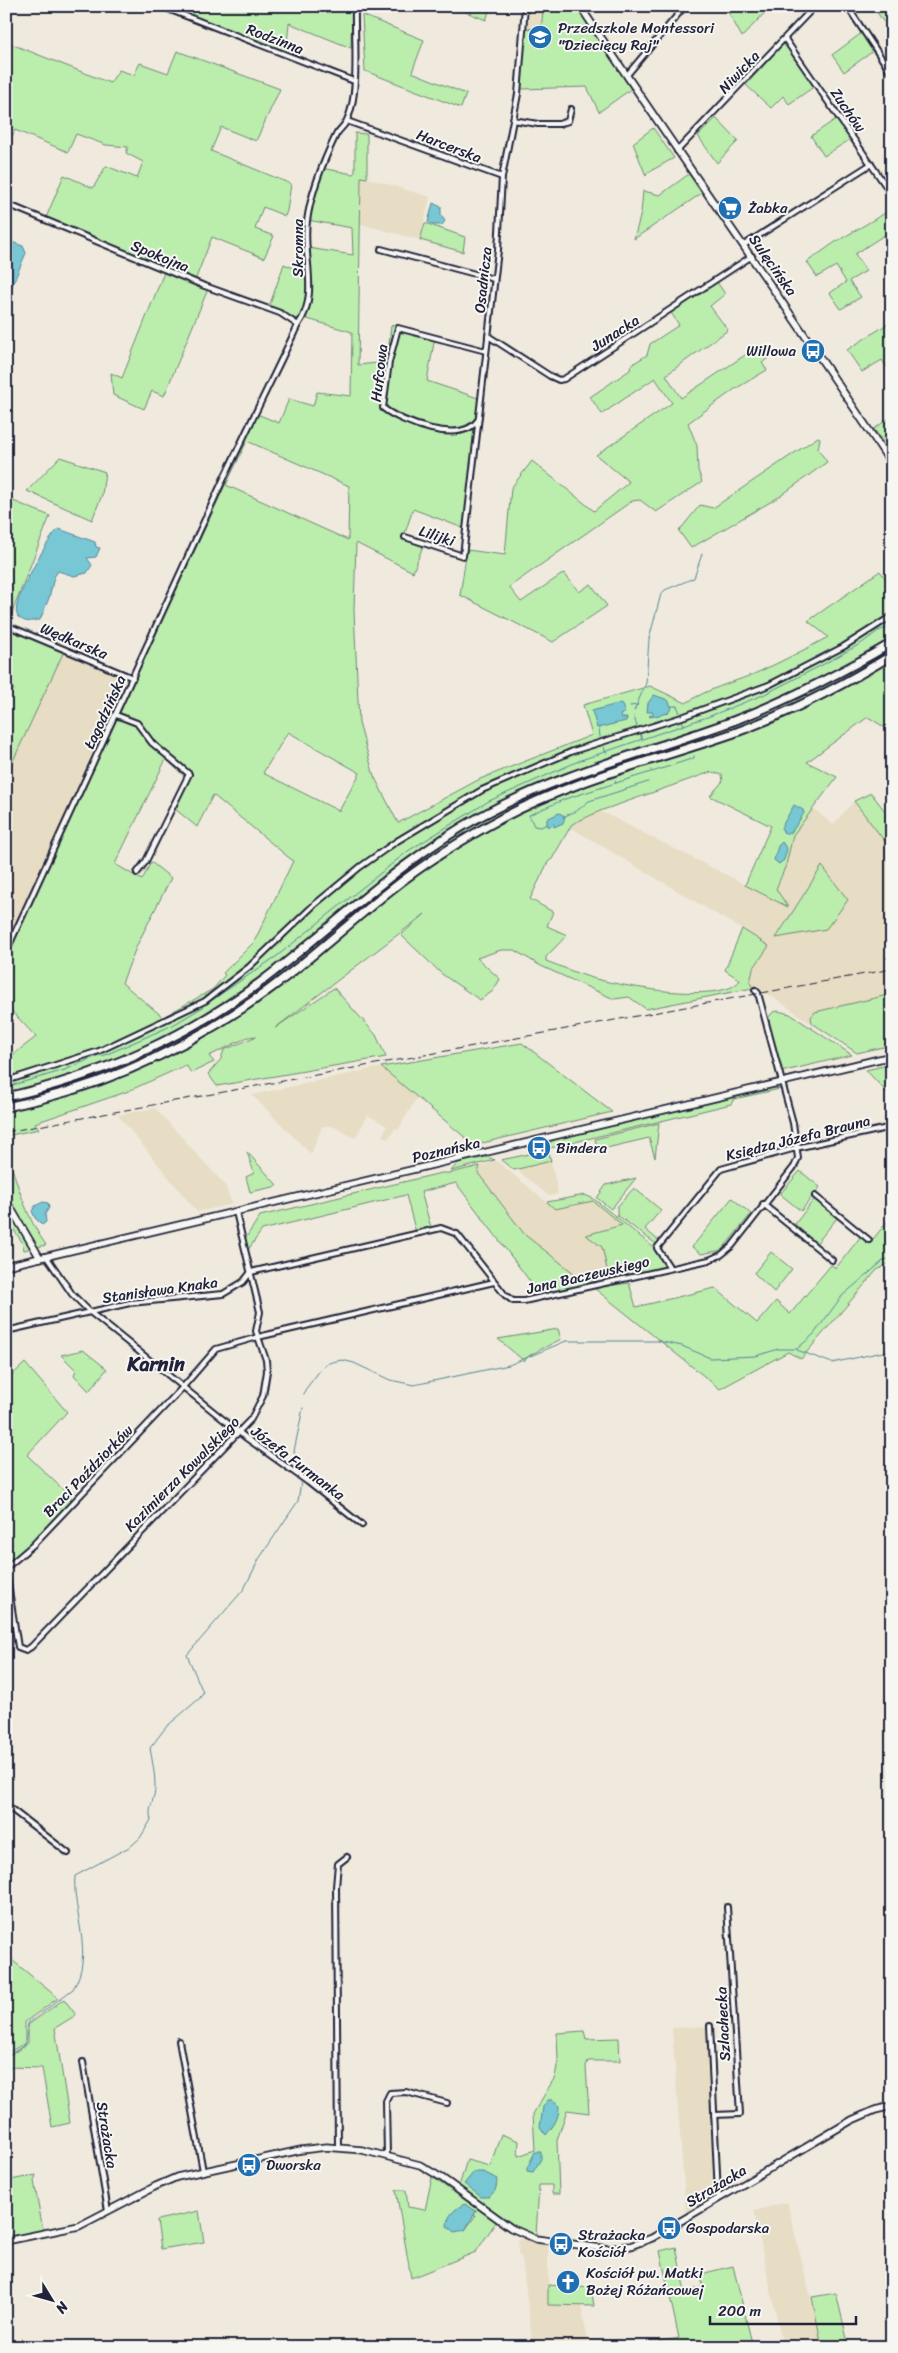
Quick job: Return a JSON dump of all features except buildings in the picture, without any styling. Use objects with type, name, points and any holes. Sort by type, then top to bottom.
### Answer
[{"type":"highway","points":[[6,1096],[71,1079],[120,1061],[170,1038],[209,1016],[275,971],[406,864],[452,833],[499,807],[580,771],[731,722],[766,708],[842,671],[892,643]]},
{"type":"highway","points":[[6,1107],[48,1098],[106,1079],[156,1058],[215,1026],[268,991],[420,868],[504,817],[584,782],[772,718],[814,699],[892,655]]},
{"type":"street","name":"Rodzinna","points":[[160,6],[354,81]]},
{"type":"street","name":"Skromna","points":[[223,480],[303,318],[308,303],[307,220],[322,163],[337,132],[347,121],[354,81],[355,6]]},
{"type":"street","name":"Osadnicza","points":[[463,556],[494,279],[502,177],[518,94],[525,6]]},
{"type":"street","name":"Sulęcińska","points":[[580,6],[892,464]]},
{"type":"street","points":[[627,75],[685,6]]},
{"type":"street","name":"Niwicka","points":[[677,151],[815,6]]},
{"type":"street","points":[[847,6],[892,74]]},
{"type":"street","name":"Zuchów","points":[[785,39],[892,195]]},
{"type":"street","points":[[513,120],[538,124],[559,124],[568,121],[571,109]]},
{"type":"street","name":"Harcerska","points":[[347,121],[389,134],[502,177]]},
{"type":"street","points":[[744,245],[871,164]]},
{"type":"street","name":"Spokojna","points":[[14,207],[202,285],[280,313],[298,325]]},
{"type":"street","points":[[382,249],[494,279]]},
{"type":"street","name":"Junacka","points":[[488,336],[550,376],[559,380],[564,379],[752,256]]},
{"type":"street","name":"Hufcowa","points":[[479,418],[473,426],[466,429],[455,432],[443,432],[392,416],[383,408],[389,362],[398,328],[486,351]]},
{"type":"street","name":"Łagodzińska","points":[[6,952],[223,480]]},
{"type":"street","name":"Lilijki","points":[[405,537],[463,556]]},
{"type":"street","points":[[6,1081],[99,1051],[205,1001],[249,967],[314,905],[360,867],[397,841],[482,790],[573,751],[682,717],[769,685],[843,647],[892,616]]},
{"type":"street","name":"Wędkarska","points":[[6,625],[133,678]]},
{"type":"street","points":[[116,714],[137,723],[152,743],[189,774],[146,861],[137,873]]},
{"type":"street","name":"Jana Baczewskiego","points":[[251,1272],[441,1228],[457,1234],[505,1295],[513,1301],[524,1301],[721,1256],[732,1246],[763,1204],[794,1167],[798,1158],[793,1123],[757,992]]},
{"type":"street","name":"Poznańska","points":[[6,1266],[781,1084],[892,1056]]},
{"type":"street","name":"Księdza Józefa Brauna","points":[[670,1268],[657,1248],[720,1169],[796,1148],[892,1127]]},
{"type":"street","points":[[815,1196],[870,1240]]},
{"type":"street","points":[[6,1200],[43,1257]]},
{"type":"street","points":[[763,1204],[832,1260]]},
{"type":"street","name":"Kazimierza Kowalskiego","points":[[6,1570],[18,1647],[26,1650],[31,1647],[254,1414],[265,1385],[267,1371],[266,1354],[256,1331],[260,1312],[236,1212]]},
{"type":"street","name":"Józefa Furmanka","points":[[43,1257],[80,1303],[90,1312],[238,1432],[362,1525]]},
{"type":"street","name":"Stanisława Knaka","points":[[6,1331],[130,1303],[223,1294],[243,1282],[251,1272]]},
{"type":"street","points":[[258,1337],[494,1282]]},
{"type":"street","name":"Braci Paździorków","points":[[6,1570],[33,1545],[184,1387],[216,1349],[258,1337]]},
{"type":"street","points":[[6,1805],[68,1853]]},
{"type":"street","points":[[338,2147],[336,1887],[338,1864],[347,1857]]},
{"type":"street","name":"Szlachecka","points":[[714,2115],[740,2114],[727,1907]]},
{"type":"street","points":[[710,2026],[718,2194],[720,2198]]},
{"type":"street","points":[[179,2041],[202,2171]]},
{"type":"street","name":"Strażacka","points":[[83,2062],[108,2211]]},
{"type":"street","points":[[387,2156],[386,2101],[390,2094],[406,2092],[447,2103]]},
{"type":"street","name":"Strażacka","points":[[6,2241],[70,2228],[162,2183],[202,2171],[306,2149],[338,2147],[414,2163],[438,2174],[506,2225],[522,2234],[543,2241],[599,2249],[618,2249],[641,2243],[852,2120],[874,2110],[892,2106]]},
{"type":"shaded area","name":"Przedszkole Montessori \"Dziecięcy Raj\"","points":[[527,6],[570,6],[522,59]]},
{"type":"shaded area","points":[[361,176],[430,197],[420,240],[361,224]]},
{"type":"shaded area","points":[[64,651],[124,676],[72,802],[6,945],[6,776]]},
{"type":"shaded area","points":[[854,801],[892,851],[892,1003],[815,1026],[776,999],[762,992],[756,986],[753,988],[750,983],[753,969],[768,947],[765,943],[570,827],[572,824],[600,811],[787,906],[776,889],[786,865],[793,835],[813,808],[833,825]]},
{"type":"shaded area","points":[[381,1067],[417,1097],[398,1130],[395,1128],[388,1139],[382,1136],[387,1126],[368,1115],[355,1138],[332,1126],[322,1126],[311,1154],[252,1095]]},
{"type":"shaded area","points":[[155,1108],[225,1185],[232,1204],[197,1212],[118,1115]]},
{"type":"shaded area","points":[[497,1161],[555,1209],[593,1201],[623,1225],[602,1247],[609,1278],[584,1281],[525,1235],[478,1173],[480,1166]]},
{"type":"shaded area","points":[[551,1161],[558,1194],[549,1196],[516,1169]]},
{"type":"shaded area","points":[[710,2026],[721,2193],[686,2213],[672,2028]]},
{"type":"shaded area","points":[[787,2202],[822,2347],[783,2347],[754,2211]]},
{"type":"shaded area","points":[[519,2238],[548,2246],[548,2305],[581,2306],[589,2347],[533,2347],[522,2258],[519,2256],[518,2250]]},
{"type":"green space","points":[[184,6],[352,6],[351,48],[289,23],[286,57],[182,11]]},
{"type":"green space","points":[[451,6],[491,6],[486,20]]},
{"type":"green space","points":[[546,6],[576,6],[631,89],[599,112],[587,87],[521,89],[525,28],[541,30],[543,11],[545,11]]},
{"type":"green space","points":[[725,6],[771,6],[742,37]]},
{"type":"green space","points":[[873,6],[892,6],[892,35]]},
{"type":"green space","points":[[362,15],[424,40],[412,72],[466,94],[461,108],[365,71]]},
{"type":"green space","points":[[863,32],[876,49],[844,72],[832,55]]},
{"type":"green space","points":[[6,42],[110,83],[119,70],[134,75],[140,63],[168,73],[177,51],[280,89],[256,141],[221,127],[211,151],[291,184],[285,216],[263,207],[255,229],[274,236],[264,258],[212,237],[194,283],[208,289],[164,396],[152,391],[144,409],[113,395],[111,373],[122,378],[165,270],[45,220],[64,175],[93,188],[106,166],[137,178],[143,162],[126,153],[128,147],[106,145],[76,134],[68,152],[15,130],[6,150]]},
{"type":"green space","points":[[785,42],[815,86],[789,104],[783,96],[771,108],[746,85]]},
{"type":"green space","points":[[839,117],[851,139],[824,156],[811,136]]},
{"type":"green space","points":[[716,118],[738,141],[717,163],[698,136]]},
{"type":"green space","points":[[653,128],[674,158],[647,173],[646,176],[633,143]]},
{"type":"green space","points":[[355,133],[367,134],[367,178],[361,177],[358,365],[387,362],[391,326],[396,324],[435,337],[427,381],[481,399],[463,528],[413,509],[403,539],[423,546],[413,572],[356,543],[354,610],[359,723],[374,776],[398,823],[480,779],[592,735],[583,705],[650,686],[686,703],[711,690],[763,670],[810,647],[828,637],[808,621],[880,571],[892,587],[892,729],[889,730],[868,717],[807,762],[837,777],[793,835],[786,865],[776,889],[788,907],[745,885],[771,826],[710,796],[723,781],[722,775],[711,772],[600,811],[572,824],[552,859],[548,862],[530,899],[553,912],[547,926],[567,935],[546,957],[546,961],[586,976],[619,984],[667,991],[713,992],[730,988],[740,980],[725,970],[742,929],[769,946],[753,969],[750,983],[753,988],[646,1009],[629,997],[614,999],[541,966],[514,950],[501,950],[477,958],[500,979],[493,991],[480,1000],[443,975],[401,935],[425,914],[275,1028],[334,988],[376,1035],[386,1057],[217,1086],[208,1074],[221,1059],[224,1050],[257,1036],[248,1037],[209,1056],[214,1062],[191,1073],[186,1065],[126,1092],[35,1123],[39,1129],[6,1136],[6,1060],[36,1037],[6,1005],[6,959],[225,485],[219,482],[252,412],[279,423],[289,399],[313,406],[317,392],[351,396],[352,332],[304,318],[296,319],[269,307],[284,264],[308,274],[308,248],[353,255],[352,228],[307,220],[321,168],[353,174],[355,172]],"holes":[[[247,441],[349,486],[348,540],[226,485]],[[288,732],[360,773],[339,811],[263,773]],[[166,759],[188,780],[175,809],[197,827],[213,795],[293,861],[254,942],[223,973],[225,975],[213,989],[163,1017],[122,983],[137,945],[171,878],[151,862],[142,880],[115,864]]]},
{"type":"green space","points":[[689,174],[702,193],[634,239],[641,213],[643,191],[660,195]]},
{"type":"green space","points":[[892,209],[892,230],[855,254],[866,271],[849,281],[861,297],[841,309],[830,293],[846,282],[836,266],[817,277],[807,262],[834,243]]},
{"type":"green space","points":[[425,223],[465,237],[463,252],[420,240]]},
{"type":"green space","points":[[712,282],[717,282],[725,294],[710,306],[728,330],[666,375],[681,398],[760,345],[768,358],[762,363],[767,370],[735,389],[688,423],[697,446],[698,470],[702,482],[656,512],[640,500],[632,501],[509,587],[521,602],[564,573],[579,592],[591,584],[607,606],[553,642],[460,595],[467,550],[505,555],[511,488],[532,461],[594,511],[629,482],[596,455],[672,403],[655,378],[602,414],[590,397],[630,370],[631,365],[647,355],[650,344],[679,325],[670,311]]},
{"type":"green space","points":[[892,321],[892,374],[882,360],[862,372],[847,350]]},
{"type":"green space","points":[[892,416],[892,436],[883,442],[874,429]]},
{"type":"green space","points":[[818,437],[820,438],[818,449],[827,462],[779,497],[691,548],[679,531],[700,505],[713,508]]},
{"type":"green space","points":[[60,457],[105,472],[102,495],[92,520],[27,491]]},
{"type":"green space","points":[[6,498],[50,516],[7,625],[65,649],[6,776],[6,703],[14,689],[8,687],[6,691]]},
{"type":"green space","points":[[871,793],[892,820],[892,851],[854,801]]},
{"type":"green space","points":[[822,866],[848,900],[826,929],[776,938]]},
{"type":"green space","points":[[892,994],[892,1045],[857,1053],[812,1023],[811,1017],[815,1012]]},
{"type":"green space","points":[[778,1011],[790,1014],[852,1055],[781,1072],[768,1018],[773,1012]]},
{"type":"green space","points":[[522,1043],[612,1112],[474,1145],[381,1067]]},
{"type":"green space","points":[[892,1064],[892,1098],[866,1070]]},
{"type":"green space","points":[[775,1088],[780,1089],[734,1099],[731,1104],[550,1148],[545,1146],[554,1140]]},
{"type":"green space","points":[[659,1123],[655,1158],[649,1138],[598,1150],[595,1139]]},
{"type":"green space","points":[[6,1150],[27,1212],[46,1245],[24,1250],[22,1242],[6,1218]]},
{"type":"green space","points":[[548,1150],[551,1161],[514,1170],[501,1160]]},
{"type":"green space","points":[[247,1152],[278,1186],[250,1192],[246,1177],[254,1173]]},
{"type":"green space","points":[[487,1157],[495,1160],[451,1171],[458,1163]]},
{"type":"green space","points":[[480,1166],[478,1173],[525,1235],[584,1281],[598,1279],[541,1296],[456,1183],[421,1192],[432,1231],[416,1233],[406,1195],[262,1230],[248,1250],[245,1239],[260,1216],[441,1173],[450,1173]]},
{"type":"green space","points":[[800,1171],[820,1187],[801,1211],[780,1194]]},
{"type":"green space","points":[[636,1178],[611,1209],[597,1198],[606,1185]]},
{"type":"green space","points":[[634,1188],[661,1210],[645,1229],[659,1241],[656,1244],[617,1215],[617,1207]]},
{"type":"green space","points":[[585,1195],[594,1199],[657,1250],[666,1267],[609,1278],[602,1247],[586,1235],[622,1225],[593,1201],[555,1209],[547,1202]]},
{"type":"green space","points":[[732,1198],[751,1214],[722,1250],[701,1254],[692,1247]]},
{"type":"green space","points":[[815,1198],[838,1217],[816,1244],[795,1224]]},
{"type":"green space","points":[[890,1218],[892,1262],[877,1270],[801,1359],[788,1352],[720,1389],[594,1288],[629,1283],[636,1307],[715,1288],[757,1323],[776,1301],[790,1314],[831,1265],[836,1268],[861,1236],[870,1243]]},
{"type":"green space","points":[[771,1252],[792,1269],[774,1292],[754,1273]]},
{"type":"green space","points":[[558,1329],[561,1339],[530,1355],[524,1361],[498,1339]]},
{"type":"green space","points":[[83,1350],[107,1369],[89,1391],[74,1375],[76,1370],[61,1355]]},
{"type":"green space","points":[[25,1363],[67,1412],[27,1455],[75,1501],[6,1572],[6,1381]]},
{"type":"green space","points":[[6,1955],[58,1998],[25,2022],[25,2043],[6,2054]]},
{"type":"green space","points":[[64,1999],[76,2015],[55,2028],[70,2123],[52,2127],[42,2068],[6,2067],[6,2057],[28,2043],[28,2025]]},
{"type":"green space","points":[[584,2031],[586,2039],[619,2038],[620,2061],[588,2061],[586,2066],[589,2113],[567,2110],[557,2140],[559,2194],[552,2194],[552,2185],[539,2185],[536,2236],[520,2229],[459,2186],[467,2160],[490,2166],[501,2134],[519,2141],[518,2156],[535,2150],[533,2114],[555,2077],[558,2061],[557,2033]]},
{"type":"green space","points":[[36,2175],[34,2181],[43,2230],[11,2236],[6,2208],[6,2181]]},
{"type":"green space","points":[[432,2177],[496,2222],[476,2252],[411,2278],[396,2190],[406,2190],[408,2207],[425,2210]],"holes":[[[476,2215],[465,2230],[447,2220]]]},
{"type":"green space","points":[[199,2211],[204,2242],[161,2249],[157,2220]]},
{"type":"green space","points":[[676,2247],[685,2292],[703,2287],[701,2274],[733,2266],[753,2347],[661,2347],[660,2341],[679,2338],[660,2251]]},
{"type":"green space","points":[[548,2285],[591,2288],[594,2306],[548,2305]]},
{"type":"green space","points":[[836,2293],[849,2347],[822,2347],[812,2297]]},
{"type":"water","points":[[433,203],[441,207],[441,215],[445,221],[442,225],[434,225],[428,222]]},
{"type":"water","points":[[6,240],[23,246],[26,253],[6,300]]},
{"type":"water","points":[[59,529],[95,542],[96,547],[100,548],[96,557],[87,558],[92,565],[87,573],[74,576],[58,571],[54,577],[49,598],[40,620],[25,621],[18,617],[17,614],[16,608],[19,598],[42,552],[54,533]]},
{"type":"water","points":[[654,695],[668,700],[672,708],[668,713],[649,716],[654,714],[647,712],[648,703]]},
{"type":"water","points":[[621,703],[625,713],[620,715],[621,718],[627,718],[626,721],[597,728],[592,711]]},
{"type":"water","points":[[794,805],[803,810],[804,813],[791,833],[784,833],[781,828]]},
{"type":"water","points":[[559,813],[565,816],[563,823],[554,827],[553,823],[549,827],[547,819]]},
{"type":"water","points":[[782,842],[787,849],[784,860],[779,864],[774,860],[778,846]]},
{"type":"water","points":[[43,1202],[48,1203],[49,1208],[45,1214],[46,1222],[42,1225],[35,1218],[32,1211],[35,1206]]},
{"type":"water","points":[[548,2100],[552,2100],[559,2106],[559,2111],[556,2122],[546,2135],[540,2127],[543,2107]]},
{"type":"water","points":[[535,2152],[541,2152],[541,2159],[533,2172],[527,2171],[527,2168]]},
{"type":"water","points":[[474,2172],[483,2172],[498,2179],[495,2191],[489,2197],[481,2197],[464,2184]]},
{"type":"water","points":[[465,2204],[476,2211],[465,2230],[454,2232],[447,2226],[448,2219],[455,2210]]},
{"type":"waterway","points":[[634,711],[646,683],[649,639],[661,594],[665,590],[694,578],[702,554]]},
{"type":"waterway","points":[[212,1000],[277,956],[408,851],[489,801],[581,760],[710,716],[763,695],[862,643],[878,631],[892,626]]},
{"type":"waterway","points":[[630,706],[638,705]]},
{"type":"waterway","points":[[671,706],[677,706],[680,713]]},
{"type":"waterway","points":[[634,717],[637,726]]},
{"type":"waterway","points":[[682,720],[684,726]]},
{"type":"waterway","points":[[599,728],[600,737]]},
{"type":"waterway","points":[[640,733],[642,740]]},
{"type":"waterway","points":[[603,744],[606,753]]},
{"type":"waterway","points":[[651,770],[652,772],[694,758],[694,756]]},
{"type":"waterway","points":[[615,781],[616,783],[651,772]]},
{"type":"waterway","points":[[563,817],[578,810],[589,801],[648,782]]},
{"type":"waterway","points":[[547,824],[541,827],[534,826],[529,815],[565,799],[616,783]]},
{"type":"waterway","points":[[6,1087],[65,1070],[99,1055],[103,1056],[173,1025],[203,1007]]},
{"type":"waterway","points":[[304,1394],[324,1365],[342,1360],[354,1363],[390,1380],[414,1385],[509,1365],[566,1341],[658,1341],[682,1346],[710,1358],[756,1356],[778,1349],[797,1349],[814,1334],[842,1296],[883,1261],[892,1257]]},
{"type":"waterway","points":[[797,1350],[832,1363],[892,1350]]},
{"type":"waterway","points":[[301,1475],[294,1451],[303,1408]]},
{"type":"waterway","points":[[6,2057],[25,2046],[28,2023],[73,1989],[79,1976],[83,1948],[75,1890],[75,1876],[131,1846],[140,1838],[151,1820],[150,1811],[155,1785],[150,1748],[166,1727],[200,1698],[203,1692],[187,1655],[244,1589],[259,1559],[298,1501],[301,1483]]},
{"type":"railway","points":[[886,958],[892,957]]},
{"type":"railway","points":[[6,1132],[892,969]]},
{"type":"place","name":"Przedszkole Montessori \"Dziecięcy Raj\"","points":[[540,37]]},
{"type":"place","name":"Żabka","points":[[730,208]]},
{"type":"place","name":"Willowa","points":[[813,351]]},
{"type":"place","name":"Bindera","points":[[539,1148]]},
{"type":"place","name":"Dworska","points":[[249,2165]]},
{"type":"place","name":"Gospodarska","points":[[669,2228]]},
{"type":"place","name":"Strażacka Kościół","points":[[561,2244]]},
{"type":"place","name":"Kościół pw. Matki Bożej Różańcowej","points":[[568,2282]]},
{"type":"district","name":"Karnin","points":[[156,1364]]}]
